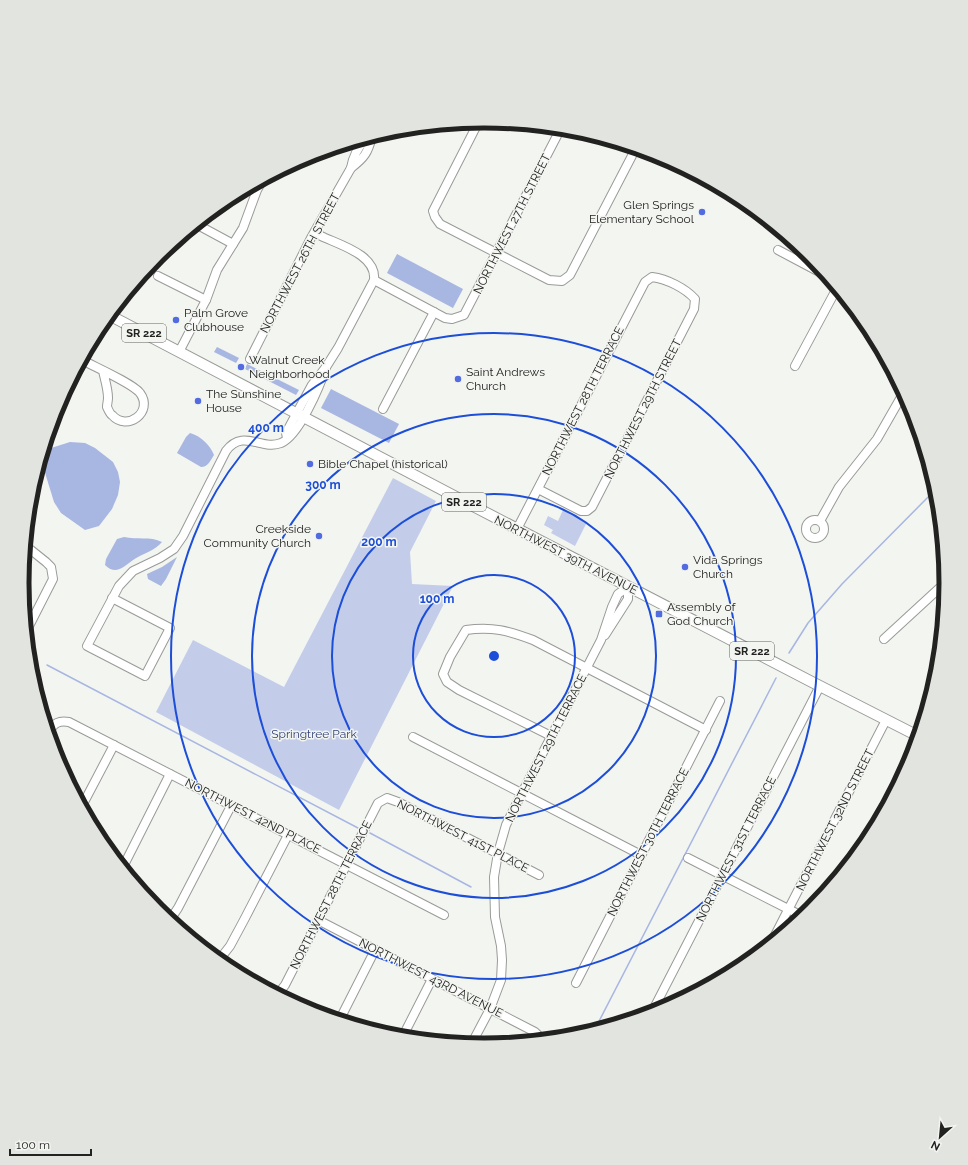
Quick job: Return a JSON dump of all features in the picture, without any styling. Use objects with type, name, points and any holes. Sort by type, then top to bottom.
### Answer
[{"type":"main road","name":"NORTHWEST 39TH AVENUE","points":[[115,318],[517,530],[913,734]]},
{"type":"street","points":[[475,128],[433,211],[435,217],[440,224],[549,280],[562,281],[570,275],[633,153]]},
{"type":"street","name":"NORTHWEST 27TH STREET","points":[[434,312],[452,320],[464,315],[468,310],[558,134]]},
{"type":"street","name":"NORTHWEST 26TH STREET","points":[[351,168],[366,155],[371,142]]},
{"type":"street","name":"NORTHWEST 26TH STREET","points":[[250,359],[316,231],[351,168],[356,151],[361,145]]},
{"type":"street","points":[[179,352],[206,300],[217,270],[243,228],[253,190]]},
{"type":"street","points":[[201,227],[233,244]]},
{"type":"street","points":[[112,598],[170,628],[145,676],[87,646],[118,586],[133,571],[160,558],[174,549],[183,536],[226,451],[231,445],[238,441],[246,441],[273,445],[281,443],[291,436],[300,416],[320,386],[326,368],[374,280],[375,273],[364,258],[322,236],[316,231]]},
{"type":"street","points":[[778,250],[813,269]]},
{"type":"street","points":[[158,276],[206,300]]},
{"type":"street","name":"NORTHWEST 29TH STREET","points":[[538,489],[580,512],[586,511],[592,506],[694,309],[695,298],[690,293],[662,278],[652,277]]},
{"type":"street","name":"NORTHWEST 28TH TERRACE","points":[[517,530],[645,282],[652,277]]},
{"type":"street","points":[[374,280],[434,312],[383,409]]},
{"type":"street","points":[[795,366],[834,293]]},
{"type":"street","points":[[86,362],[129,384],[141,394],[144,401],[143,409],[137,418],[128,421],[120,421],[112,415],[107,408],[107,387],[103,371]]},
{"type":"street","points":[[820,521],[839,487],[877,439],[900,399]]},
{"type":"street","points":[[30,549],[50,567],[53,579],[31,622]]},
{"type":"street","name":"NORTHWEST 29TH TERRACE","points":[[475,1038],[490,1009],[501,980],[502,960],[494,910],[494,877],[498,853],[506,825],[601,640],[618,594],[628,587]]},
{"type":"street","points":[[884,639],[939,589]]},
{"type":"street","points":[[551,736],[459,690],[447,682],[443,674],[450,657],[466,630],[492,628],[510,631],[533,640],[706,730]]},
{"type":"street","name":"NORTHWEST 31ST TERRACE","points":[[656,1004],[820,686]]},
{"type":"street","name":"NORTHWEST 30TH TERRACE","points":[[576,983],[720,701]]},
{"type":"street","name":"NORTHWEST 42ND PLACE","points":[[52,725],[60,720],[69,722],[444,915]]},
{"type":"street","name":"NORTHWEST 32ND STREET","points":[[777,930],[886,720]]},
{"type":"street","points":[[413,737],[641,855]]},
{"type":"street","points":[[85,801],[114,745]]},
{"type":"street","points":[[125,862],[170,774]]},
{"type":"street","name":"NORTHWEST 28TH TERRACE","points":[[281,990],[378,803],[387,798]]},
{"type":"street","name":"NORTHWEST 41ST PLACE","points":[[387,798],[398,802],[539,875]]},
{"type":"street","points":[[173,915],[231,806]]},
{"type":"street","points":[[223,955],[230,946],[288,835]]},
{"type":"street","points":[[688,858],[796,913]]},
{"type":"street","name":"NORTHWEST 43RD AVENUE","points":[[318,920],[538,1035]]},
{"type":"street","points":[[342,1014],[375,950]]},
{"type":"street","points":[[406,1031],[432,979]]},
{"type":"green space","name":"Springtree Park","points":[[393,478],[436,501],[410,552],[412,584],[453,586],[339,810],[156,712],[193,640],[284,687]]},
{"type":"green space","points":[[563,510],[587,522],[575,546],[551,533],[553,530],[544,525],[548,516],[558,521]]},
{"type":"shaded area","points":[[397,254],[463,289],[453,308],[387,273]]},
{"type":"shaded area","points":[[217,347],[239,358],[236,363],[214,352]]},
{"type":"shaded area","points":[[247,364],[299,390],[296,395],[245,369]]},
{"type":"shaded area","points":[[331,389],[399,424],[389,443],[321,408]]},
{"type":"shaded area","points":[[190,433],[205,441],[214,455],[205,466],[201,467],[177,453]]},
{"type":"shaded area","points":[[70,442],[85,443],[95,448],[113,462],[118,472],[120,482],[118,495],[112,509],[99,526],[85,530],[61,513],[54,502],[44,469],[50,449]]},
{"type":"shaded area","points":[[124,537],[153,539],[162,542],[154,549],[135,558],[122,568],[116,570],[108,568],[105,565],[106,559],[117,539]]},
{"type":"shaded area","points":[[177,557],[161,586],[148,579],[147,574],[162,567]]},
{"type":"waterway","points":[[789,653],[808,623],[842,584],[930,495]]},
{"type":"waterway","points":[[47,665],[358,828]]},
{"type":"waterway","points":[[598,1023],[776,678]]},
{"type":"waterway","points":[[370,833],[471,887]]},
{"type":"place","name":"Glen Springs Elementary School","points":[[702,212]]},
{"type":"place","name":"Palm Grove Clubhouse","points":[[176,320]]},
{"type":"place","name":"Walnut Creek Neighborhood","points":[[241,367]]},
{"type":"place","name":"Saint Andrews Church","points":[[458,379]]},
{"type":"place","name":"The Sunshine House","points":[[198,401]]},
{"type":"place","name":"Bible Chapel (historical)","points":[[310,464]]},
{"type":"place","name":"Creekside Community Church","points":[[319,536]]},
{"type":"place","name":"Vida Springs Church","points":[[685,567]]},
{"type":"place","name":"Assembly of God Church","points":[[659,614]]}]
